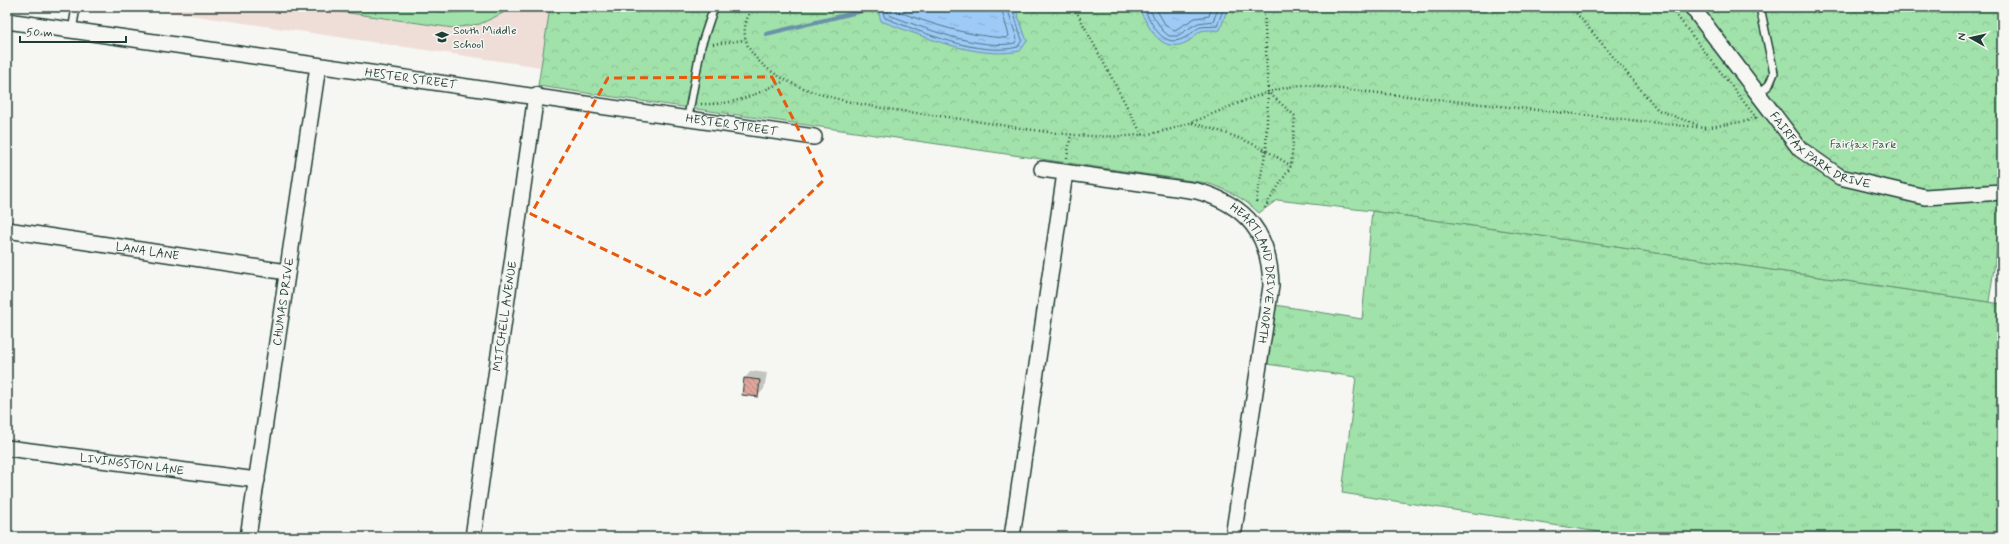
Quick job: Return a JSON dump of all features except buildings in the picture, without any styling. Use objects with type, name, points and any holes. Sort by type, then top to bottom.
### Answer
[{"type":"street","name":"FAIRFAX PARK DRIVE","points":[[1692,7],[1757,95],[1800,149],[1840,177],[1925,197],[2002,192]]},
{"type":"street","name":"HESTER STREET","points":[[7,21],[536,96],[689,110],[814,137]]},
{"type":"street","name":"CHUMAS DRIVE","points":[[248,537],[318,66]]},
{"type":"street","name":"MITCHELL AVENUE","points":[[473,537],[536,96]]},
{"type":"street","name":"HEARTLAND DRIVE NORTH","points":[[1042,169],[1197,191],[1216,196],[1234,206],[1249,218],[1259,232],[1266,248],[1271,266],[1272,286],[1233,537]]},
{"type":"street","points":[[1012,537],[1065,173]]},
{"type":"street","name":"LANA LANE","points":[[7,230],[287,272]]},
{"type":"street","name":"LIVINGSTON LANE","points":[[7,448],[257,480]]},
{"type":"lane","points":[[72,31],[76,7]]},
{"type":"lane","points":[[689,110],[701,46],[714,7]]},
{"type":"lane","points":[[1757,95],[1769,84],[1774,73],[1760,7]]},
{"type":"path","points":[[753,7],[745,25],[744,40],[752,53],[762,64],[786,81],[817,92],[869,106],[1071,134],[1112,138],[1142,135],[1192,123],[1285,86],[1304,85],[1705,128],[1747,121]]},
{"type":"path","points":[[1074,7],[1142,135]]},
{"type":"path","points":[[1256,202],[1266,149],[1268,92],[1264,7]]},
{"type":"path","points":[[1571,7],[1658,110],[1705,128]]},
{"type":"path","points":[[701,46],[744,40]]},
{"type":"path","points":[[689,110],[742,100],[786,81]]},
{"type":"path","points":[[1264,210],[1291,166],[1295,116],[1268,92]]},
{"type":"path","points":[[1192,123],[1230,134],[1266,149],[1291,166]]},
{"type":"path","points":[[1065,173],[1071,134]]},
{"type":"highlighted area","points":[[772,77],[824,180],[703,297],[531,214],[608,78]]},
{"type":"shaded area","name":"South Middle School","points":[[135,7],[550,7],[541,67]]},
{"type":"green space","points":[[308,7],[404,7],[449,13],[474,11],[483,7],[509,7],[503,13],[480,24],[453,28]]},
{"type":"green space","name":"Fairfax Park","points":[[550,7],[2002,7],[2002,216],[1989,302],[1372,211],[1277,200],[1259,213],[1234,195],[1221,188],[1206,183],[538,86]]},
{"type":"green space","points":[[1372,211],[2002,304],[2002,537],[1632,537],[1342,493],[1356,377],[1260,363],[1269,304],[1362,319]]},
{"type":"water","points":[[877,7],[1015,7],[1027,41],[1020,51],[1003,53],[986,52],[950,45],[881,21]]},
{"type":"water","points":[[1138,7],[1228,7],[1220,30],[1201,31],[1189,41],[1179,45],[1171,45],[1163,43],[1157,38]]},
{"type":"waterway","points":[[766,34],[879,7]]},
{"type":"place","name":"South Middle School","points":[[442,37]]}]
